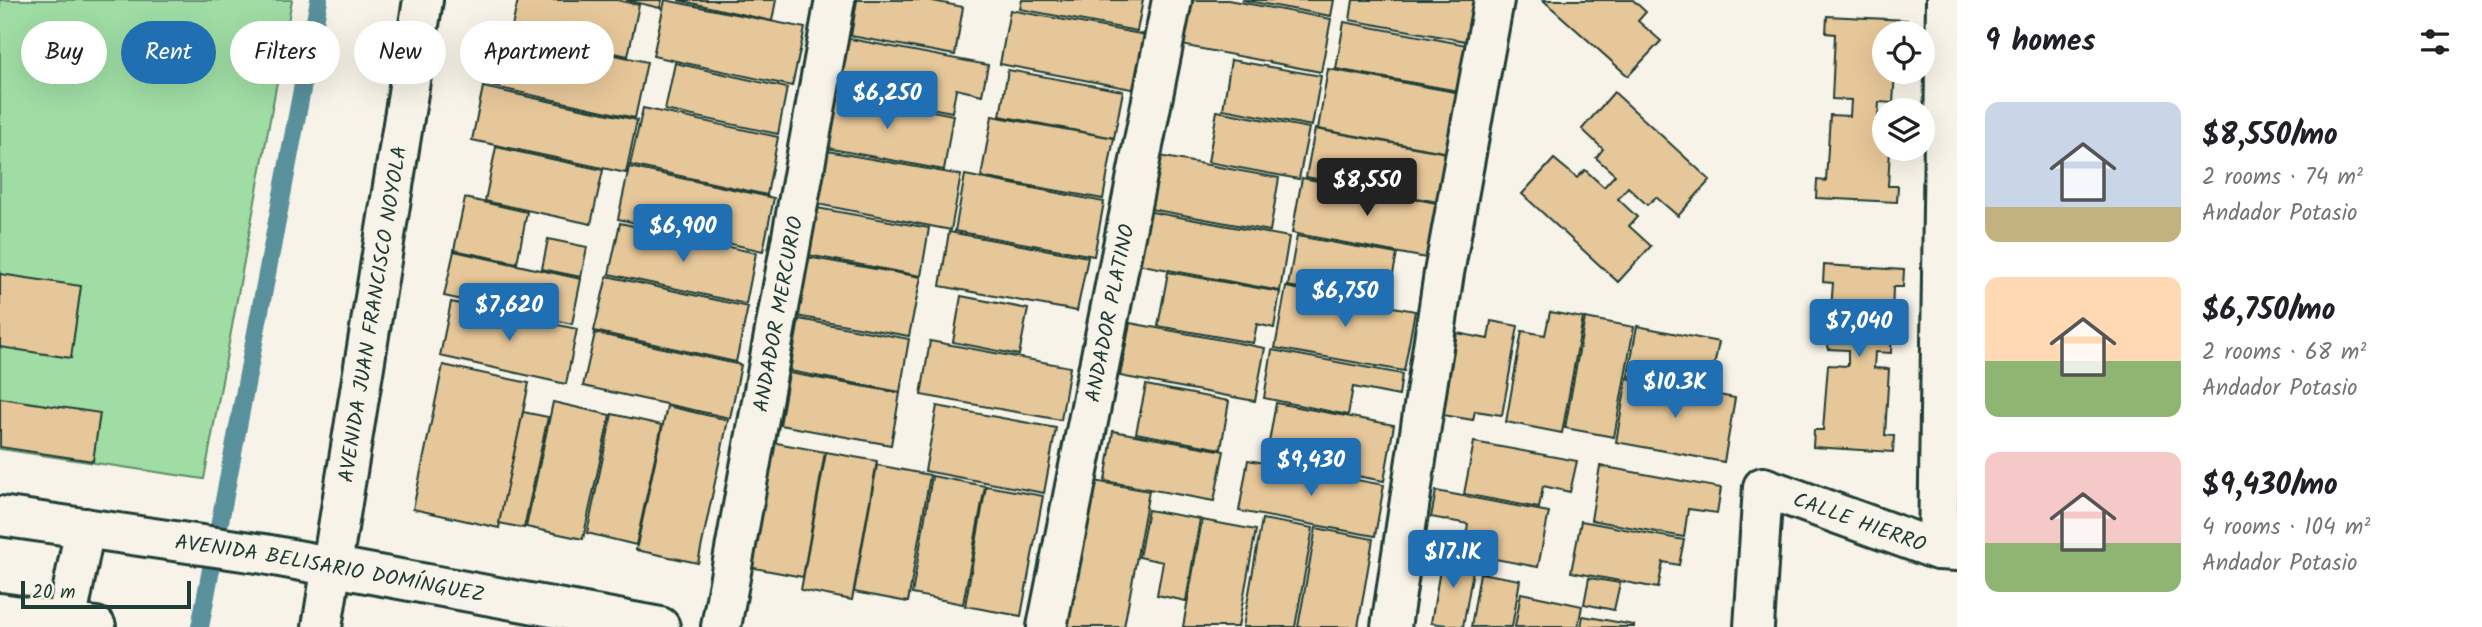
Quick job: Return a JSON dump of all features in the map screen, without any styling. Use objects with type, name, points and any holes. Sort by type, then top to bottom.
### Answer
[{"type":"street","name":"AVENIDA JUAN FRANCISCO NOYOLA","points":[[322,627],[423,0]]},
{"type":"street","name":"ANDADOR MERCURIO","points":[[720,627],[835,0]]},
{"type":"street","name":"ANDADOR PLATINO","points":[[1047,627],[1172,0]]},
{"type":"street","points":[[1391,627],[1444,272],[1494,0]]},
{"type":"street","points":[[1946,0],[1948,551]]},
{"type":"street","name":"CALLE HIERRO","points":[[1754,627],[1762,487],[1948,551]]},
{"type":"street","name":"AVENIDA BELISARIO DOMÍNGUEZ","points":[[0,516],[264,554],[660,627]]},
{"type":"street","points":[[0,613],[81,625],[85,528]]},
{"type":"green space","points":[[0,0],[292,0],[288,21],[230,21],[230,84],[277,84],[204,479],[0,449]]},
{"type":"building","points":[[518,0],[617,0],[639,5],[628,56],[614,53],[614,21],[513,21]]},
{"type":"building","points":[[626,0],[662,0],[660,8]]},
{"type":"building","points":[[665,0],[805,28],[792,86],[653,56]]},
{"type":"building","points":[[678,0],[776,0],[772,21]]},
{"type":"building","points":[[857,0],[928,0],[963,7],[955,55],[851,36]]},
{"type":"building","points":[[1022,0],[1143,0],[1137,31],[1020,9]]},
{"type":"building","points":[[1184,0],[1228,0],[1331,19],[1321,72],[1176,44]]},
{"type":"building","points":[[1242,0],[1334,0],[1331,16]]},
{"type":"building","points":[[1353,0],[1484,0],[1476,43],[1350,20]]},
{"type":"building","points":[[1543,0],[1633,0],[1646,12],[1638,21],[1661,41],[1628,76]]},
{"type":"building","points":[[1010,10],[1146,35],[1137,90],[1000,64]]},
{"type":"building","points":[[1827,16],[1907,20],[1872,21],[1872,84],[1894,84],[1893,98],[1872,98],[1872,161],[1889,161],[1888,186],[1898,186],[1897,202],[1816,198],[1817,180],[1826,181],[1830,115],[1850,116],[1851,100],[1832,99],[1835,34],[1826,33]]},
{"type":"building","points":[[1344,22],[1472,46],[1464,92],[1336,69]]},
{"type":"building","points":[[840,37],[988,65],[982,95],[956,89],[952,112],[830,89]]},
{"type":"building","points":[[614,55],[647,62],[635,118],[486,85],[614,84]]},
{"type":"building","points":[[1231,60],[1321,76],[1312,126],[1223,109]]},
{"type":"building","points":[[675,63],[787,88],[778,134],[665,110]]},
{"type":"building","points":[[1328,69],[1466,94],[1455,154],[1318,129]]},
{"type":"building","points":[[1008,70],[1123,91],[1114,138],[1000,116]]},
{"type":"building","points":[[483,87],[637,120],[626,173],[472,140]]},
{"type":"building","points":[[831,91],[953,115],[944,170],[821,147]]},
{"type":"building","points":[[1614,92],[1710,180],[1678,216],[1656,197],[1647,205],[1628,187],[1618,199],[1637,217],[1629,226],[1651,246],[1618,282],[1522,194],[1554,159],[1577,178],[1585,170],[1604,187],[1615,175],[1596,158],[1603,149],[1582,129]]},
{"type":"building","points":[[643,108],[778,137],[767,195],[630,165]]},
{"type":"building","points":[[1217,111],[1309,128],[1299,179],[1208,162]]},
{"type":"building","points":[[992,116],[1114,138],[1103,199],[981,177]]},
{"type":"building","points":[[1315,129],[1452,154],[1443,203],[1306,177]]},
{"type":"building","points":[[496,147],[603,170],[591,224],[485,201]]},
{"type":"building","points":[[827,151],[961,175],[951,230],[817,204]]},
{"type":"building","points":[[1154,155],[1279,178],[1270,231],[1145,208]]},
{"type":"building","points":[[629,167],[774,198],[763,251],[618,219]]},
{"type":"building","points":[[965,175],[1104,202],[1094,256],[955,231]]},
{"type":"building","points":[[1302,178],[1442,204],[1432,259],[1292,233]]},
{"type":"building","points":[[465,198],[527,212],[517,263],[454,250]]},
{"type":"building","points":[[817,208],[929,228],[921,276],[808,255]]},
{"type":"building","points":[[1146,211],[1289,237],[1280,291],[1137,264]]},
{"type":"building","points":[[620,223],[756,253],[746,304],[609,274]]},
{"type":"building","points":[[949,232],[1088,257],[1077,311],[940,286]]},
{"type":"building","points":[[1297,236],[1397,254],[1387,304],[1288,286]]},
{"type":"building","points":[[548,239],[587,247],[581,277],[542,269]]},
{"type":"building","points":[[454,251],[581,279],[572,324],[444,296]]},
{"type":"building","points":[[807,257],[921,277],[909,336],[796,316]]},
{"type":"building","points":[[1824,265],[1904,270],[1903,287],[1893,287],[1891,353],[1875,352],[1874,368],[1889,369],[1885,435],[1894,436],[1893,452],[1813,447],[1814,430],[1823,430],[1828,365],[1848,366],[1848,350],[1828,349],[1833,283],[1823,282]]},
{"type":"building","points":[[1168,272],[1280,292],[1274,328],[1257,324],[1253,343],[1158,326]]},
{"type":"building","points":[[0,274],[81,286],[71,358],[0,347]]},
{"type":"building","points":[[607,276],[748,307],[736,362],[594,331]]},
{"type":"building","points":[[1286,287],[1415,311],[1404,371],[1275,348]]},
{"type":"building","points":[[961,296],[1028,309],[1019,355],[953,342]]},
{"type":"building","points":[[451,302],[577,329],[566,384],[440,356]]},
{"type":"building","points":[[1550,312],[1583,318],[1562,433],[1506,422],[1522,331],[1545,335]]},
{"type":"building","points":[[1585,318],[1634,327],[1614,437],[1565,428]]},
{"type":"building","points":[[799,319],[909,339],[900,392],[790,371]]},
{"type":"building","points":[[1491,321],[1518,326],[1502,415],[1475,411],[1473,420],[1443,415],[1457,333],[1488,339]]},
{"type":"building","points":[[1130,323],[1265,348],[1255,401],[1120,376]]},
{"type":"building","points":[[1637,326],[1719,342],[1709,391],[1628,376]]},
{"type":"building","points":[[595,333],[741,365],[730,418],[583,386]]},
{"type":"building","points":[[930,341],[1070,367],[1061,420],[921,395]]},
{"type":"building","points":[[1272,350],[1402,374],[1399,396],[1353,387],[1348,415],[1264,398]]},
{"type":"building","points":[[443,365],[529,383],[499,528],[413,509]]},
{"type":"building","points":[[789,373],[900,393],[891,445],[780,425]]},
{"type":"building","points":[[1627,378],[1735,398],[1724,462],[1616,442]]},
{"type":"building","points":[[1146,385],[1229,401],[1221,449],[1136,433]]},
{"type":"building","points":[[0,398],[100,413],[93,461],[0,447]]},
{"type":"building","points":[[553,402],[610,415],[583,539],[526,527]]},
{"type":"building","points":[[1276,403],[1394,425],[1384,481],[1266,459]]},
{"type":"building","points":[[667,406],[728,420],[698,563],[636,550]]},
{"type":"building","points":[[937,406],[1056,428],[1044,493],[925,471]]},
{"type":"building","points":[[523,412],[548,417],[524,528],[499,523]]},
{"type":"building","points":[[612,414],[662,425],[636,545],[587,533]]},
{"type":"building","points":[[1113,431],[1224,451],[1214,501],[1105,481]]},
{"type":"building","points":[[766,441],[825,452],[803,577],[743,566]]},
{"type":"building","points":[[1474,442],[1577,461],[1570,492],[1543,486],[1539,508],[1464,494]]},
{"type":"building","points":[[826,452],[877,461],[852,600],[801,590]]},
{"type":"building","points":[[1248,460],[1384,485],[1375,536],[1239,511]]},
{"type":"building","points":[[877,465],[930,475],[908,602],[854,592]]},
{"type":"building","points":[[1600,466],[1721,488],[1717,513],[1688,509],[1684,537],[1591,520]]},
{"type":"building","points":[[932,476],[985,486],[963,604],[912,594]]},
{"type":"building","points":[[1089,480],[1149,491],[1124,627],[1062,627]]},
{"type":"building","points":[[986,486],[1043,496],[1021,616],[965,606]]},
{"type":"building","points":[[1436,491],[1549,512],[1538,567],[1463,553],[1468,524],[1431,517]]},
{"type":"building","points":[[1148,510],[1200,519],[1186,601],[1157,595],[1163,562],[1139,557]]},
{"type":"building","points":[[1262,519],[1313,528],[1295,627],[1243,627]]},
{"type":"building","points":[[1202,520],[1256,530],[1238,627],[1183,627]]},
{"type":"building","points":[[1581,521],[1684,540],[1679,565],[1663,562],[1658,588],[1571,572]]},
{"type":"building","points":[[1316,528],[1373,539],[1358,627],[1298,627]]},
{"type":"building","points":[[1443,552],[1475,559],[1463,627],[1431,623]]},
{"type":"building","points":[[1480,573],[1520,580],[1512,627],[1471,627]]},
{"type":"building","points":[[1589,578],[1620,583],[1614,610],[1584,604]]},
{"type":"building","points":[[1521,593],[1582,606],[1578,627],[1515,627]]},
{"type":"building","points":[[1583,616],[1634,625],[1634,627],[1581,627]]},
{"type":"waterway","points":[[200,627],[319,0]]}]
